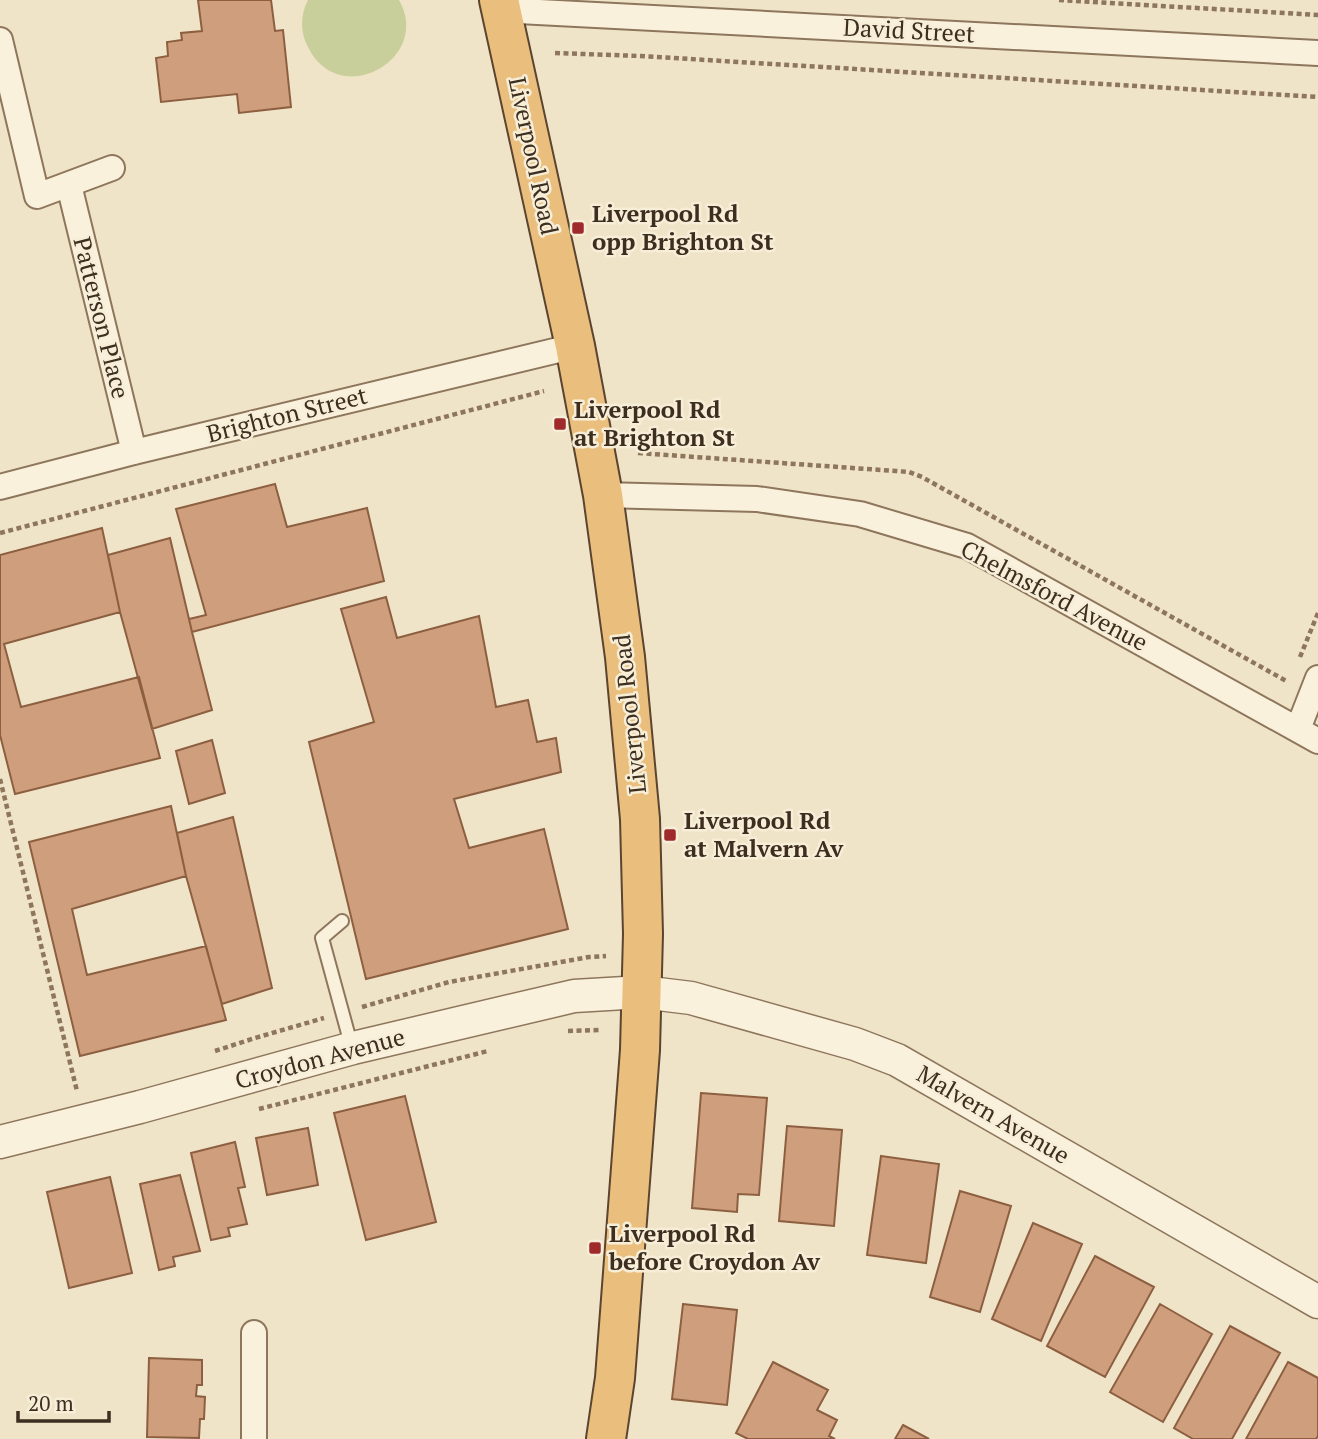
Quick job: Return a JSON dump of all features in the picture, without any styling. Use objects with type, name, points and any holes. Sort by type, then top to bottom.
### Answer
[{"type":"highway","name":"Liverpool Road","points":[[500,5],[575,345],[603,495],[625,657],[640,819],[643,934],[640,1050],[615,1378],[606,1439]]},
{"type":"street","name":"David Street","points":[[500,5],[1318,53]]},
{"type":"street","points":[[0,40],[37,196],[112,168]]},
{"type":"street","name":"Patterson Place","points":[[69,185],[134,452]]},
{"type":"street","name":"Brighton Street","points":[[0,486],[575,345]]},
{"type":"street","name":"Chelmsford Avenue","points":[[603,495],[757,499],[860,514],[967,546],[1308,735]]},
{"type":"street","points":[[1308,735],[1318,678]]},
{"type":"street","name":"Croydon Avenue","points":[[0,1142],[140,1107],[353,1048],[575,996],[642,992]]},
{"type":"street","name":"Malvern Avenue","points":[[642,992],[695,999],[855,1044],[897,1060],[1318,1303]]},
{"type":"street","points":[[254,1333],[254,1439]]},
{"type":"lane","points":[[342,921],[322,937],[353,1048]]},
{"type":"path","points":[[1059,0],[1318,15]]},
{"type":"path","points":[[555,53],[1318,97]]},
{"type":"path","points":[[0,533],[544,391]]},
{"type":"path","points":[[0,779],[79,1098]]},
{"type":"path","points":[[564,1032],[602,1030]]},
{"type":"path","name":"Croydon Avenue","points":[[254,1110],[497,1049]]},
{"type":"green space","points":[[308,0],[399,0],[406,22],[403,41],[393,58],[378,70],[359,76],[340,75],[322,66],[305,42],[302,18]]},
{"type":"building","points":[[198,0],[271,0],[275,31],[283,30],[291,107],[239,113],[237,94],[161,102],[156,58],[168,56],[167,42],[182,40],[181,33],[202,31]]},
{"type":"building","points":[[275,484],[287,527],[367,508],[384,581],[192,632],[189,619],[206,615],[176,509]]},
{"type":"building","points":[[102,528],[120,612],[4,644],[21,707],[139,677],[160,758],[15,794],[0,735],[0,555]]},
{"type":"building","points":[[170,538],[212,710],[152,729],[120,612],[108,555]]},
{"type":"building","points":[[386,597],[397,638],[479,616],[496,707],[528,700],[537,742],[556,738],[561,772],[454,799],[469,848],[544,829],[568,929],[366,979],[309,742],[374,722],[341,609]]},
{"type":"building","points":[[212,740],[225,793],[189,804],[176,751]]},
{"type":"building","points":[[171,806],[186,876],[72,909],[87,975],[206,946],[226,1020],[80,1056],[29,842]]},
{"type":"building","points":[[233,817],[272,988],[222,1004],[186,876],[177,833]]},
{"type":"building","points":[[701,1093],[767,1098],[759,1195],[738,1194],[737,1212],[692,1208]]},
{"type":"building","points":[[405,1096],[436,1222],[366,1240],[334,1113]]},
{"type":"building","points":[[787,1126],[842,1130],[834,1226],[779,1221]]},
{"type":"building","points":[[308,1128],[318,1185],[267,1195],[256,1138]]},
{"type":"building","points":[[235,1142],[245,1187],[238,1188],[247,1224],[228,1228],[230,1236],[211,1240],[191,1153]]},
{"type":"building","points":[[881,1156],[939,1164],[926,1263],[867,1255]]},
{"type":"building","points":[[180,1175],[200,1251],[173,1257],[175,1266],[159,1270],[140,1184]]},
{"type":"building","points":[[110,1177],[132,1273],[69,1288],[47,1192]]},
{"type":"building","points":[[960,1191],[1011,1206],[980,1312],[930,1297]]},
{"type":"building","points":[[1033,1223],[1082,1244],[1041,1341],[992,1319]]},
{"type":"building","points":[[1095,1256],[1154,1287],[1105,1377],[1047,1346]]},
{"type":"building","points":[[683,1304],[737,1310],[727,1405],[672,1399]]},
{"type":"building","points":[[1160,1304],[1212,1334],[1163,1422],[1110,1392]]},
{"type":"building","points":[[1230,1326],[1280,1353],[1232,1439],[1193,1439],[1174,1428]]},
{"type":"building","points":[[149,1358],[202,1360],[202,1385],[197,1385],[196,1396],[205,1397],[204,1419],[200,1419],[199,1438],[147,1437]]},
{"type":"building","points":[[773,1362],[828,1390],[817,1410],[837,1420],[829,1436],[835,1439],[748,1439],[736,1433]]},
{"type":"building","points":[[1288,1362],[1318,1378],[1318,1436],[1316,1439],[1246,1439]]},
{"type":"building","points":[[903,1425],[929,1439],[895,1439]]},
{"type":"place","name":"Liverpool Rd opp Brighton St","points":[[578,228]]},
{"type":"place","name":"Liverpool Rd at Brighton St","points":[[560,424]]},
{"type":"place","name":"Liverpool Rd at Malvern Av","points":[[670,835]]},
{"type":"place","name":"Liverpool Rd before Croydon Av","points":[[595,1248]]}]
